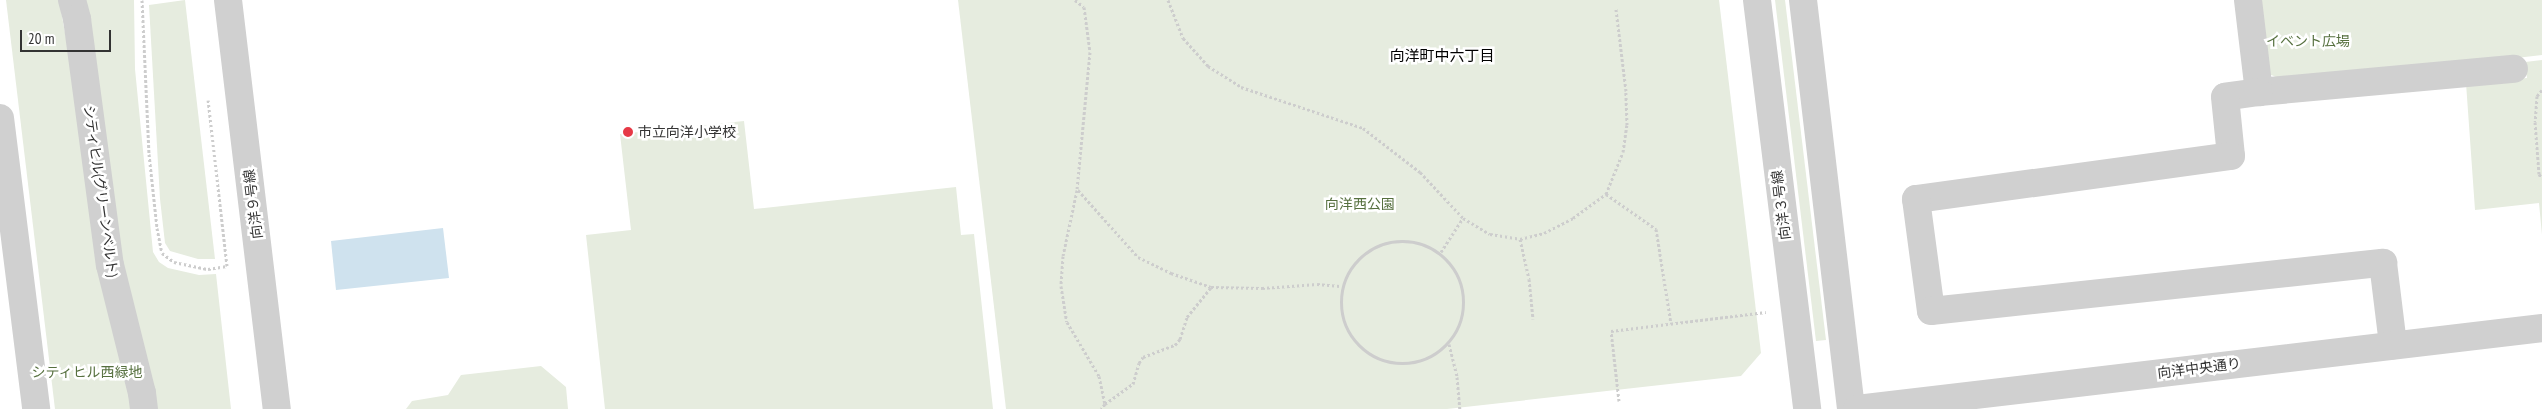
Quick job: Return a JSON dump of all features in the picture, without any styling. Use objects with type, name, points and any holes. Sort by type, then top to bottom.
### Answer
[{"type":"street","name":"シティヒル(グリーンベルト)","points":[[72,0],[77,19],[110,265],[142,393],[144,409]]},
{"type":"street","name":"向洋９号線","points":[[228,0],[277,409]]},
{"type":"street","name":"向洋３号線","points":[[1757,0],[1807,409]]},
{"type":"street","points":[[1803,0],[1852,409]]},
{"type":"street","points":[[2248,0],[2259,92]]},
{"type":"street","points":[[2393,345],[2383,263],[1931,311],[1916,199],[2231,156],[2226,97],[2259,92],[2514,69]]},
{"type":"street","points":[[0,118],[36,409]]},
{"type":"street","name":"向洋中央通り","points":[[1857,409],[2542,328]]},
{"type":"path","points":[[142,0],[149,154],[157,228],[162,253],[174,262],[208,268],[227,266],[208,99]]},
{"type":"path","points":[[1075,0],[1084,7]]},
{"type":"path","points":[[1086,0],[1084,7],[1090,52],[1077,190],[1063,256],[1061,286],[1067,322],[1099,376],[1105,404]]},
{"type":"path","points":[[1168,0],[1183,38],[1208,66],[1241,87],[1364,128],[1420,172],[1464,218],[1490,234],[1520,239],[1544,233],[1573,218],[1606,194],[1623,152],[1627,125],[1626,91],[1616,9]]},
{"type":"path","points":[[2542,90],[2537,96],[2535,122],[2539,174],[2542,178]]},
{"type":"path","points":[[1077,190],[1138,256],[1171,273],[1211,287],[1262,288],[1317,284],[1340,286]]},
{"type":"path","points":[[1606,194],[1656,229],[1671,324]]},
{"type":"path","points":[[1441,252],[1464,218]]},
{"type":"path","points":[[1520,239],[1529,279],[1533,319]]},
{"type":"path","points":[[1394,242],[1418,243],[1441,252],[1455,268],[1462,291],[1463,316],[1449,344],[1434,354],[1412,363],[1386,362],[1365,351],[1349,333],[1339,307],[1340,286],[1351,264],[1369,249],[1394,242]]},
{"type":"path","points":[[1101,409],[1132,384],[1143,357],[1175,345],[1180,339],[1186,317],[1211,287]]},
{"type":"path","points":[[1619,401],[1611,331],[1767,312]]},
{"type":"path","points":[[1449,344],[1457,376],[1460,409]]},
{"type":"green space","name":"シティヒル西緑地","points":[[6,0],[59,0],[134,409],[55,409]]},
{"type":"green space","points":[[80,0],[134,0],[135,69],[153,252],[159,262],[168,268],[199,275],[216,274],[231,409],[152,409],[133,335]]},
{"type":"green space","points":[[185,0],[215,259],[198,259],[170,251],[165,243],[160,199],[149,5]]},
{"type":"green space","name":"向洋西公園","points":[[958,0],[1719,0],[1761,353],[1741,376],[1447,409],[1006,409]]},
{"type":"green space","points":[[1775,0],[1785,0],[1826,340],[1816,341]]},
{"type":"green space","name":"イベント広場","points":[[2261,0],[2542,0],[2542,55],[2293,84],[2269,74]]},
{"type":"green space","points":[[2542,60],[2542,235],[2539,203],[2475,210],[2466,83],[2527,78],[2525,62]]},
{"type":"green space","points":[[744,121],[754,209],[956,187],[961,235],[974,234],[993,409],[605,409],[586,235],[631,230],[620,134]]},
{"type":"green space","points":[[541,366],[566,387],[568,409],[406,409],[412,401],[448,395],[461,375]]},
{"type":"water","points":[[443,228],[449,278],[336,290],[331,241]]},
{"type":"place","name":"市立向洋小学校","points":[[628,132]]},
{"type":"district","name":"向洋町中六丁目","points":[[1442,56]]}]
